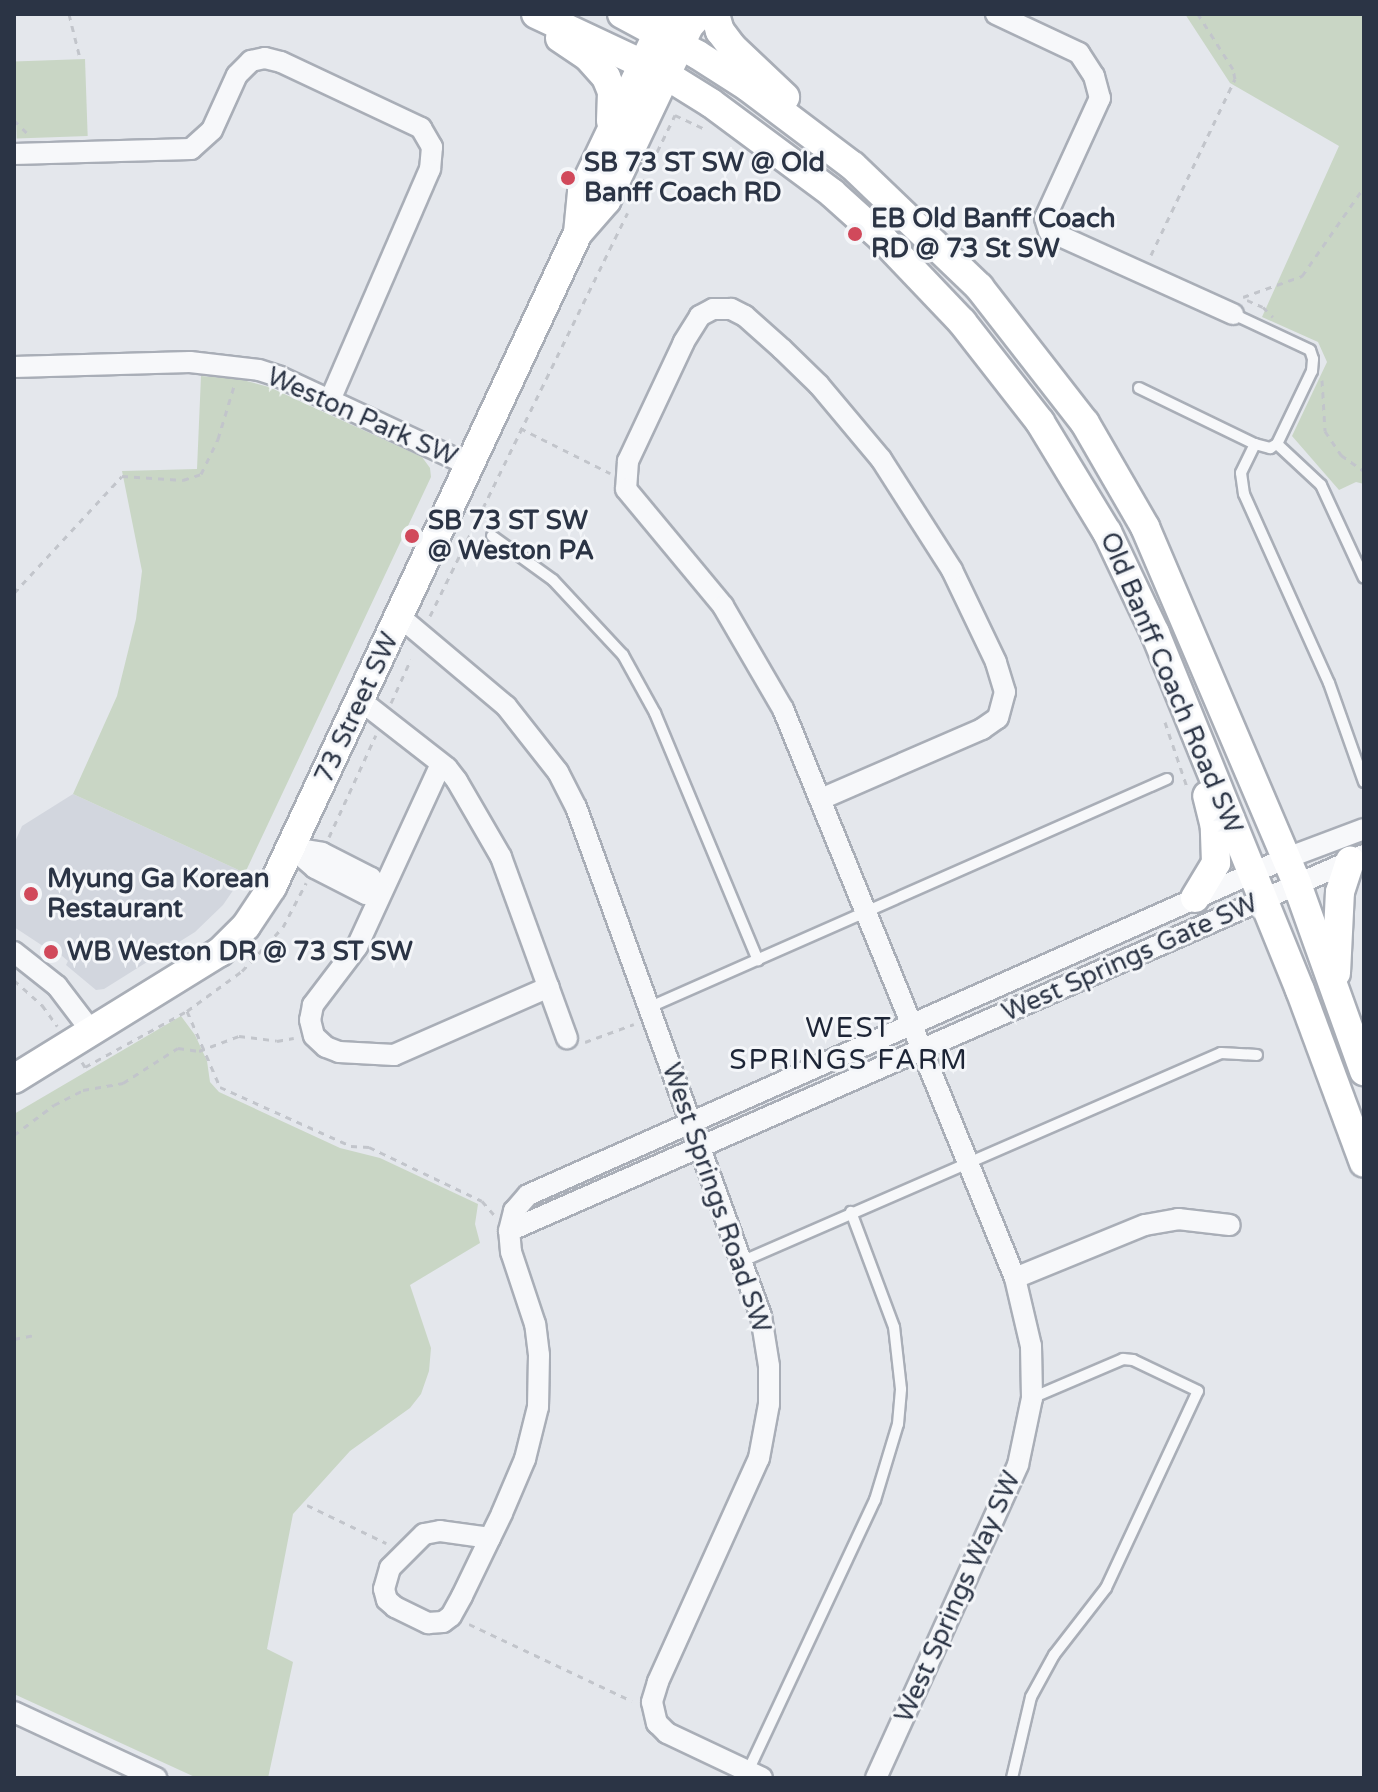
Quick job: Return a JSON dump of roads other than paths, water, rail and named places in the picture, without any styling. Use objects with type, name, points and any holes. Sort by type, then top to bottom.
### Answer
[{"type":"main road","points":[[522,14],[580,52],[606,77],[614,108],[609,132]]},
{"type":"main road","name":"Old Banff Coach Road SW","points":[[536,14],[654,69],[734,119],[832,193],[926,282],[996,363],[1048,433],[1107,532],[1177,719],[1257,887],[1300,990],[1364,1163]]},
{"type":"main road","name":"Old Banff Coach Road SW","points":[[622,14],[668,30],[853,166],[979,287],[1085,423],[1145,527],[1290,871],[1364,1071]]},
{"type":"main road","name":"73 Street SW","points":[[14,1079],[220,952],[258,909],[292,848],[578,233],[606,201],[668,30],[700,14]]},
{"type":"main road","points":[[715,14],[720,31],[732,47],[853,166]]},
{"type":"main road","name":"73 Street SW","points":[[578,233],[582,192],[609,132],[654,69]]},
{"type":"main road","points":[[1177,719],[1216,843],[1216,863],[1210,878],[1195,898]]},
{"type":"main road","points":[[1335,990],[1340,892],[1357,858]]},
{"type":"street","points":[[996,14],[1079,53],[1094,76],[1100,98],[1045,218],[1049,231],[1142,273],[1237,306]]},
{"type":"street","points":[[14,154],[191,149],[212,130],[237,75],[251,61],[265,58],[281,62],[421,128],[432,147],[430,169],[330,400]]},
{"type":"street","name":"West Springs Way SW","points":[[821,799],[982,729],[1002,710],[1005,692],[996,662],[926,525],[881,459],[819,385],[745,316],[731,309],[713,309],[694,323],[628,461],[624,481],[631,499],[682,552],[741,631],[783,709],[1015,1278],[1028,1330],[1032,1398],[1028,1426],[1007,1494],[876,1778]]},
{"type":"street","name":"Weston Park SW","points":[[14,367],[190,362],[240,367],[280,377],[469,465]]},
{"type":"street","name":"West Springs Road SW","points":[[399,616],[519,719],[558,772],[576,807],[743,1261],[767,1346],[766,1428],[749,1484],[653,1694],[652,1710],[657,1723],[667,1733],[755,1775]]},
{"type":"street","points":[[360,700],[441,764],[457,781],[501,857],[567,1038]]},
{"type":"street","points":[[441,764],[357,947],[313,1005],[310,1020],[314,1036],[326,1047],[339,1052],[394,1055],[549,987]]},
{"type":"street","points":[[1290,871],[1364,829]]},
{"type":"street","points":[[292,848],[322,853],[371,878],[381,892]]},
{"type":"street","points":[[1290,871],[1357,858]]},
{"type":"street","name":"West Springs Gate SW","points":[[509,1231],[922,1049],[1290,871]]},
{"type":"street","name":"West Springs Gate SW","points":[[509,1231],[514,1211],[535,1190],[1195,898],[1257,887]]},
{"type":"street","points":[[14,952],[57,986],[92,1032]]},
{"type":"street","points":[[1015,1278],[1145,1225],[1178,1219],[1230,1225]]},
{"type":"street","points":[[490,1538],[431,1531],[405,1552],[385,1577],[387,1600],[428,1623],[443,1622],[451,1616],[490,1538],[525,1459],[538,1397],[535,1324],[511,1252],[509,1231]]},
{"type":"street","points":[[14,1712],[133,1773],[156,1778]]},
{"type":"lane","points":[[1139,388],[1255,444],[1270,448],[1277,444],[1312,371],[1310,350],[1237,306]]},
{"type":"lane","points":[[1255,444],[1241,473],[1244,494],[1329,683],[1364,782]]},
{"type":"lane","points":[[1277,444],[1321,485],[1364,578]]},
{"type":"lane","points":[[492,536],[553,580],[623,655],[655,713],[758,960]]},
{"type":"lane","points":[[651,1012],[758,960],[1167,779]]},
{"type":"lane","points":[[743,1261],[1221,1053],[1257,1055]]},
{"type":"lane","points":[[755,1775],[875,1500],[898,1424],[901,1389],[894,1327],[851,1212]]},
{"type":"lane","points":[[1012,1778],[1031,1697],[1054,1655],[1106,1588],[1198,1391],[1133,1360],[1123,1359],[1032,1398]]},
{"type":"place","name":"SB 73 ST SW @ Old Banff Coach RD","points":[[568,178]]},
{"type":"place","name":"EB Old Banff Coach RD @ 73 St SW","points":[[855,234]]},
{"type":"place","name":"SB 73 ST SW @ Weston PA","points":[[412,536]]},
{"type":"place","name":"Myung Ga Korean Restaurant","points":[[31,894]]},
{"type":"place","name":"WB Weston DR @ 73 ST SW","points":[[51,952]]},
{"type":"district","name":"WEST SPRINGS FARM","points":[[849,1044]]}]
